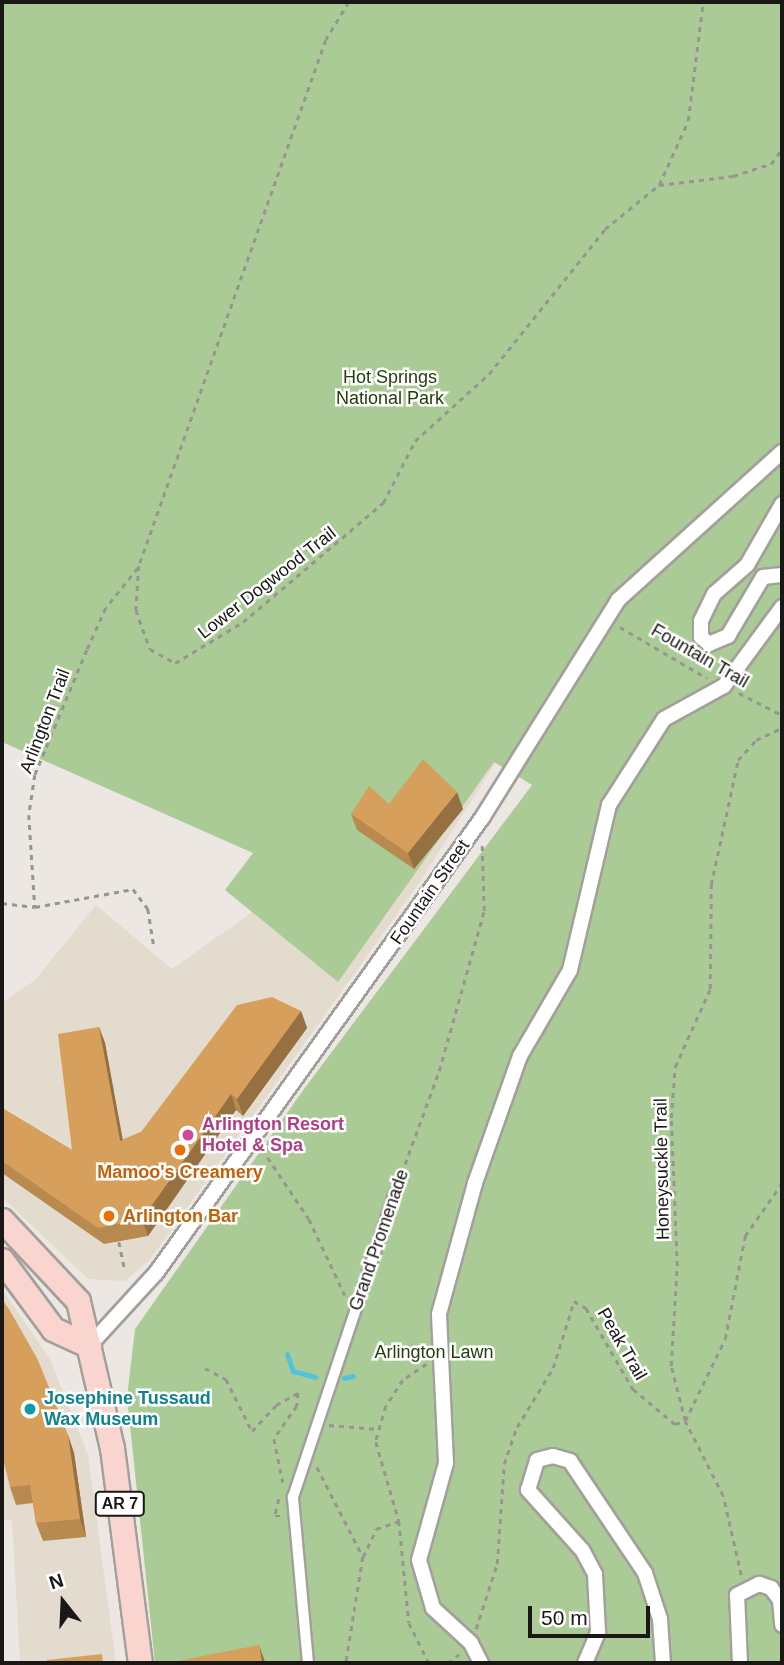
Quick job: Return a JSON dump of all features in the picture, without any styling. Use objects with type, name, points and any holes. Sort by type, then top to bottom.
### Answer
[{"type":"main road","name":"AR 7","points":[[2,1220],[78,1301],[112,1448],[140,1663]]},
{"type":"main road","points":[[2,1260],[53,1329],[89,1346]]},
{"type":"street","name":"Fountain Street","points":[[89,1346],[156,1273],[482,818],[603,620],[782,452]]},
{"type":"street","points":[[782,504],[747,565],[714,594],[701,621],[701,636],[709,644],[729,636],[763,577],[782,575]]},
{"type":"street","points":[[481,1663],[471,1643],[433,1608],[421,1581],[419,1560],[446,1463],[437,1363],[439,1314],[475,1183],[520,1056],[570,970],[609,805],[664,719],[724,686],[782,607]]},
{"type":"street","name":"Grand Promenade","points":[[308,1663],[293,1497],[301,1460],[394,1195]]},
{"type":"street","points":[[585,1663],[598,1632],[595,1574],[582,1550],[528,1490],[537,1460],[553,1456],[570,1461],[639,1561],[657,1609],[663,1663]]},
{"type":"street","points":[[740,1663],[734,1608],[746,1588],[771,1588],[780,1600],[782,1625]]},
{"type":"path","name":"Lower Dogwood Trail","points":[[349,2],[326,40],[139,566],[136,610],[150,649],[174,663],[208,647],[383,503],[415,441],[489,374],[605,229],[659,184],[688,121],[703,2]]},
{"type":"path","points":[[659,184],[733,176],[771,164],[782,149]]},
{"type":"path","name":"Arlington Trail","points":[[35,906],[29,815],[35,775],[106,608],[139,566]]},
{"type":"path","name":"Fountain Trail","points":[[603,620],[652,640],[724,686],[782,715]]},
{"type":"path","name":"Honeysuckle Trail","points":[[746,1588],[723,1496],[685,1421],[671,1366],[675,1067],[710,989],[711,885],[738,760],[756,740],[782,728]]},
{"type":"path","name":"Grand Promenade","points":[[394,1195],[439,1071],[484,911],[482,818]]},
{"type":"path","points":[[2,903],[35,906],[134,889],[148,909],[155,947]]},
{"type":"path","points":[[255,1138],[340,1276],[352,1318]]},
{"type":"path","points":[[685,1421],[725,1339],[745,1236],[782,1184]]},
{"type":"path","points":[[119,1241],[125,1270]]},
{"type":"path","name":"Peak Trail","points":[[471,1643],[497,1564],[504,1464],[517,1427],[552,1368],[575,1301],[586,1308],[633,1390],[675,1424],[685,1421]]},
{"type":"path","points":[[429,1663],[409,1623],[399,1521],[378,1457],[378,1429],[403,1380],[419,1364],[437,1363]]},
{"type":"path","points":[[205,1368],[226,1378],[252,1431],[276,1405],[298,1393],[297,1406],[274,1439],[276,1462],[287,1497],[293,1497]]},
{"type":"path","points":[[314,1422],[378,1429]]},
{"type":"path","points":[[301,1460],[320,1468],[363,1557]]},
{"type":"path","points":[[346,1663],[363,1557],[376,1529],[399,1521]]},
{"type":"path","points":[[448,1663],[471,1643]]},
{"type":"shaded area","points":[[523,720],[417,886],[149,1261],[125,1281],[88,1279],[2,1197],[2,1003],[35,980],[96,905],[172,969]]},
{"type":"shaded area","points":[[2,1289],[50,1359],[88,1455],[116,1663],[20,1663],[12,1520],[2,1521]]},
{"type":"green space","name":"Hot Springs National Park","points":[[2,2],[782,2],[782,1663],[155,1663],[127,1397],[135,1329],[304,1089],[532,785],[494,762],[338,982],[225,890],[253,853],[2,742]]},
{"type":"building","points":[[423,759],[457,792],[408,853],[351,814],[369,786],[389,804]]},
{"type":"building","name":"Arlington Resort Hotel & Spa","points":[[272,997],[301,1011],[237,1099],[231,1094],[142,1219],[98,1228],[2,1161],[2,1108],[72,1150],[58,1034],[99,1027],[120,1141],[141,1132],[237,1005]]},
{"type":"building","points":[[2,1299],[38,1360],[68,1435],[80,1519],[36,1523],[30,1485],[10,1487],[2,1455]]},
{"type":"building","points":[[259,1645],[262,1663],[178,1661]]},
{"type":"building","points":[[102,1654],[103,1663],[47,1663],[47,1660]]},
{"type":"waterway","points":[[287,1354],[293,1371],[315,1377]]},
{"type":"waterway","points":[[344,1378],[353,1376]]},
{"type":"place","name":"Arlington Resort Hotel & Spa","points":[[188,1135]]},
{"type":"place","name":"Mamoo's Creamery","points":[[180,1150]]},
{"type":"place","name":"Arlington Bar","points":[[109,1216]]},
{"type":"place","name":"Josephine Tussaud Wax Museum","points":[[30,1409]]},
{"type":"park label","name":"Arlington Lawn","points":[[434,1352]]}]
